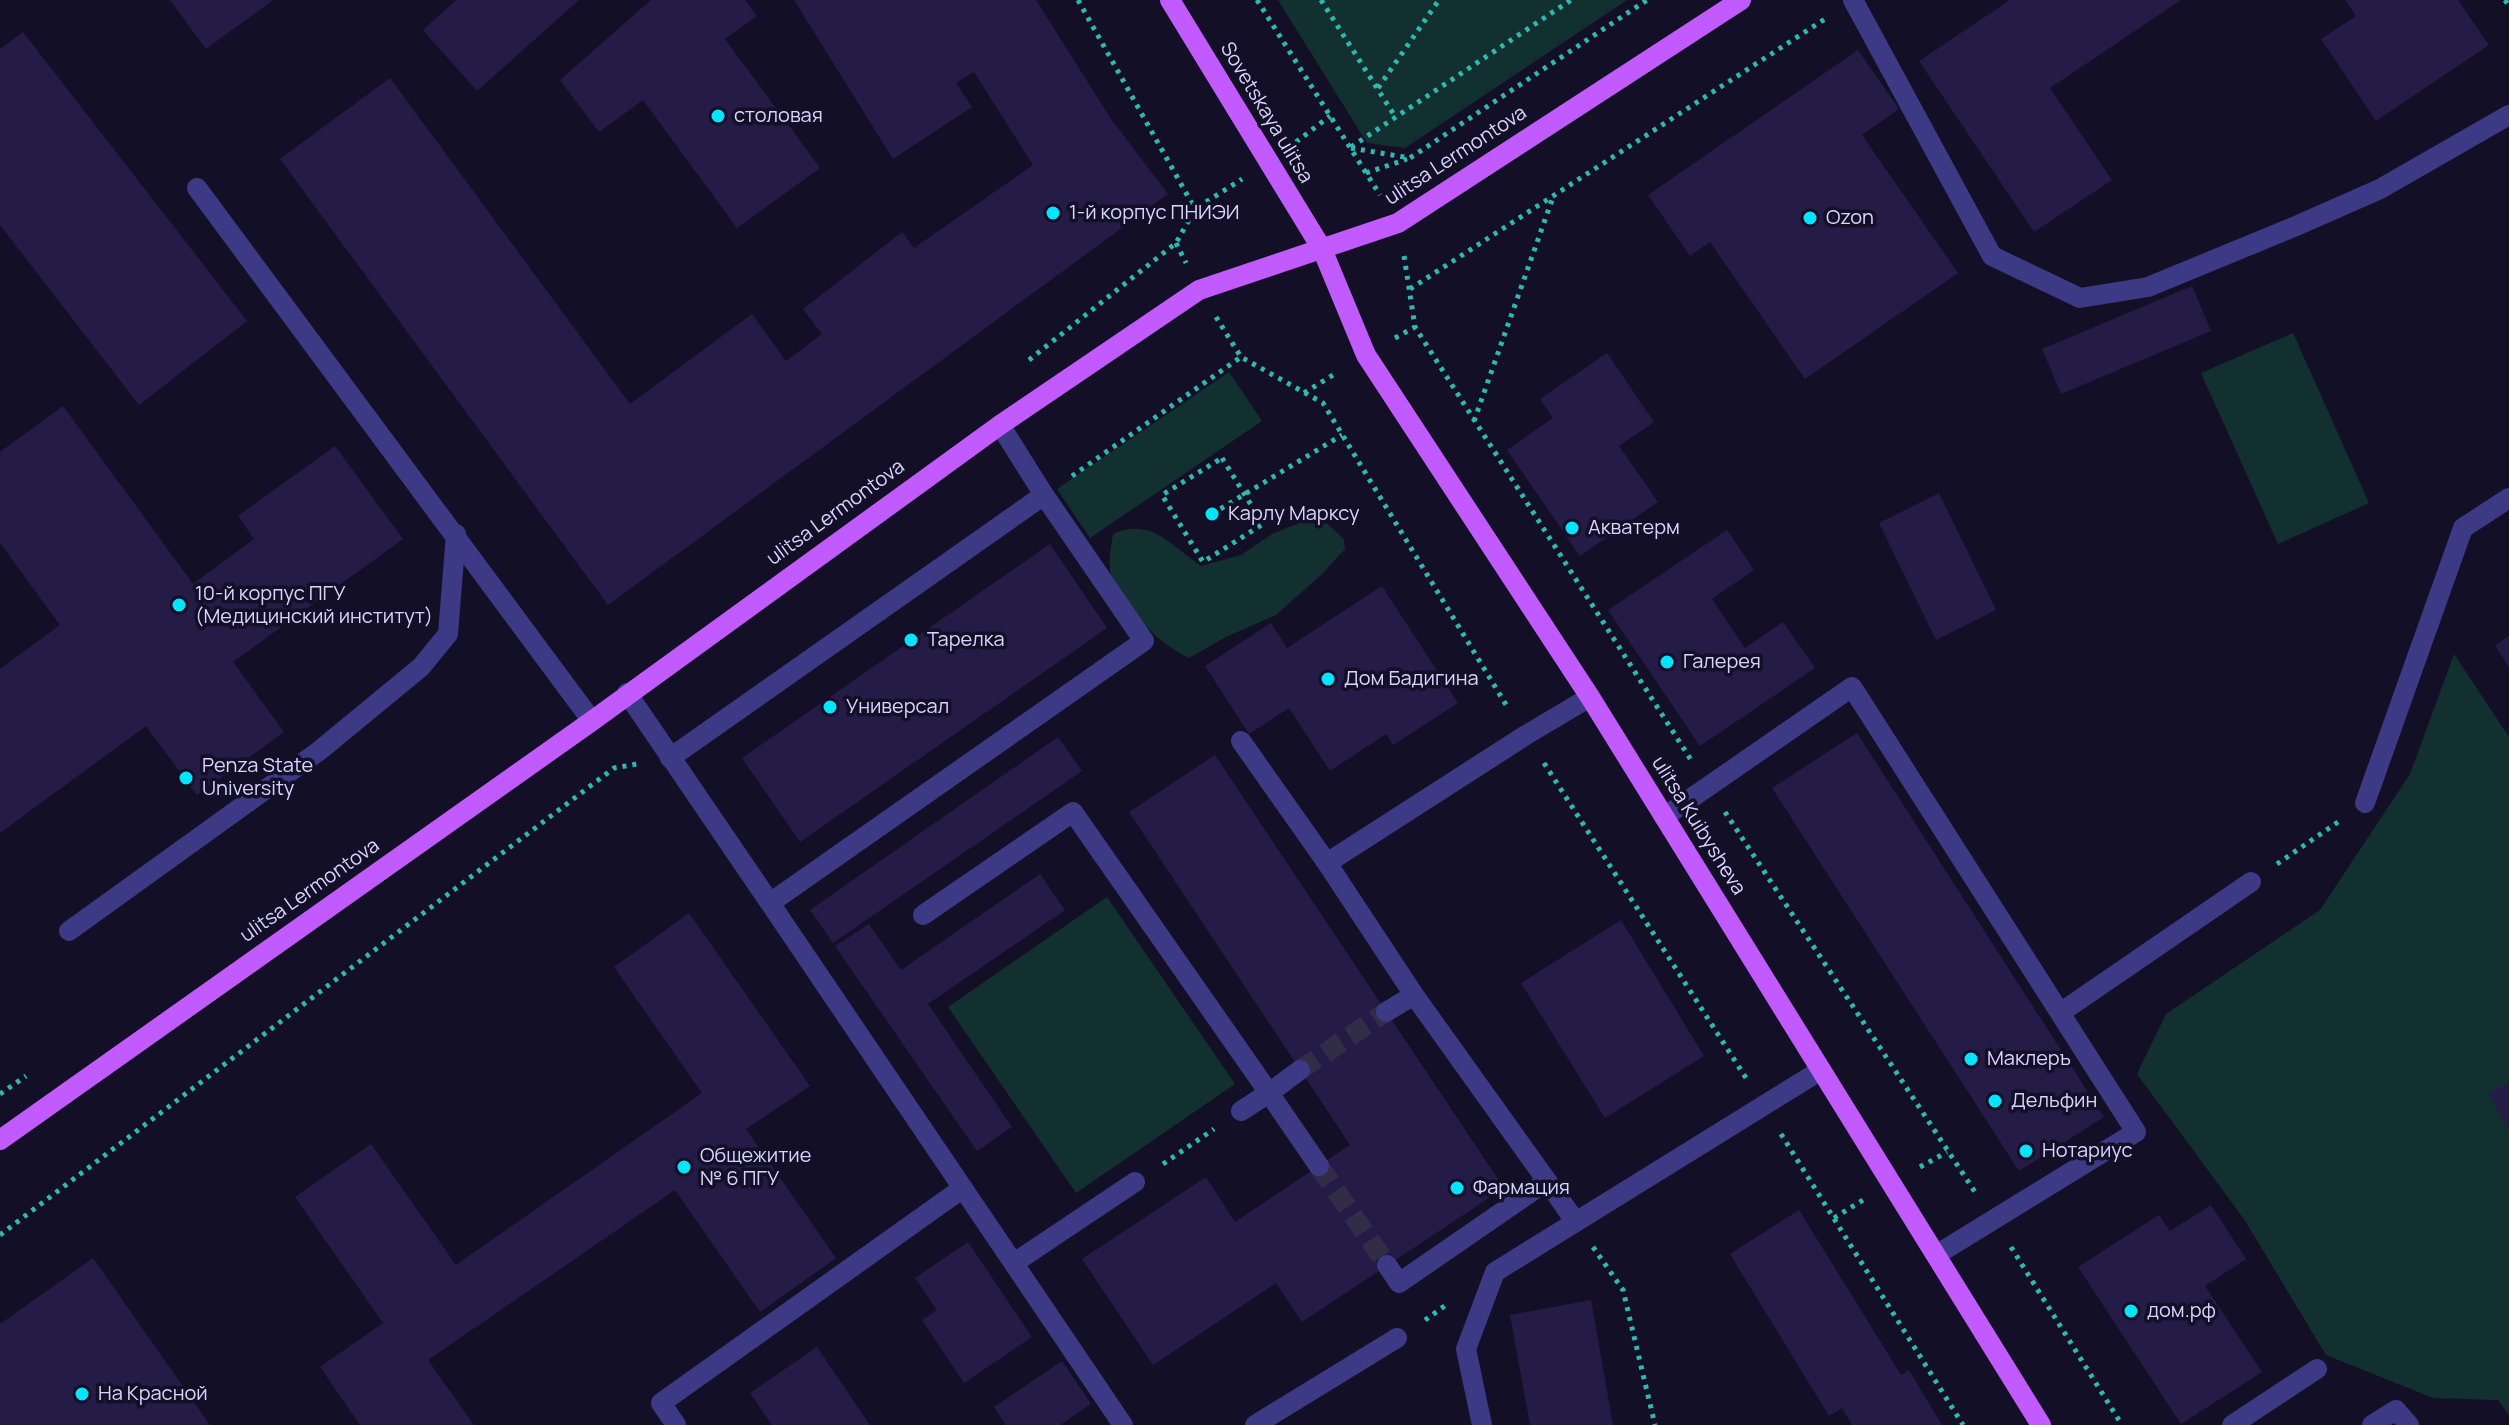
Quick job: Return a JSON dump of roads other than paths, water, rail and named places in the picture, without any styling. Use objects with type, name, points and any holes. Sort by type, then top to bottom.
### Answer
[{"type":"main road","name":"Sovetskaya ulitsa","points":[[1170,0],[1322,249]]},
{"type":"main road","name":"ulitsa Lermontova","points":[[0,1140],[592,721],[1000,425],[1199,290],[1398,223],[1741,0]]},
{"type":"main road","name":"ulitsa Kuibysheva","points":[[1322,249],[1366,355],[1590,697],[2041,1425]]},
{"type":"lane","points":[[1853,0],[1992,256],[2080,298],[2148,287],[2296,226],[2380,189],[2509,115]]},
{"type":"lane","points":[[197,188],[592,721]]},
{"type":"lane","points":[[770,903],[1144,641],[1000,425]]},
{"type":"lane","points":[[670,758],[1044,495]]},
{"type":"lane","points":[[2365,803],[2463,528],[2509,498]]},
{"type":"lane","points":[[69,931],[319,751],[421,667],[448,634],[456,534]]},
{"type":"lane","points":[[1664,817],[1852,687],[2136,1132],[1936,1255]]},
{"type":"lane","points":[[627,693],[1123,1425]]},
{"type":"lane","points":[[1327,863],[1590,697]]},
{"type":"lane","points":[[1241,741],[1327,863],[1414,995],[1575,1221]]},
{"type":"lane","points":[[923,915],[1073,812],[1319,1166]]},
{"type":"lane","points":[[2060,1013],[2251,882]]},
{"type":"lane","points":[[1386,1012],[1414,995]]},
{"type":"lane","points":[[1241,1111],[1300,1070]]},
{"type":"lane","points":[[1482,1425],[1466,1349],[1495,1272],[1821,1070]]},
{"type":"lane","points":[[1387,1265],[1399,1283],[1547,1181]]},
{"type":"lane","points":[[1014,1263],[1135,1182]]},
{"type":"lane","points":[[676,1425],[661,1403],[963,1188]]},
{"type":"lane","points":[[1255,1425],[1397,1338]]},
{"type":"lane","points":[[2232,1425],[2317,1369]]},
{"type":"lane","points":[[2372,1425],[2396,1410],[2409,1425]]},
{"type":"tunnel","points":[[1300,1070],[1386,1012]]},
{"type":"tunnel","points":[[1319,1166],[1387,1265]]},
{"type":"place","name":"столовая","points":[[718,116]]},
{"type":"place","name":"1-й корпус ПНИЭИ","points":[[1053,213]]},
{"type":"place","name":"Ozon","points":[[1810,218]]},
{"type":"place","name":"Карлу Марксу","points":[[1212,514]]},
{"type":"place","name":"Акватерм","points":[[1572,528]]},
{"type":"place","name":"10-й корпус ПГУ (Медицинский институт)","points":[[179,605]]},
{"type":"place","name":"Тарелка","points":[[911,640]]},
{"type":"place","name":"Галерея","points":[[1667,662]]},
{"type":"place","name":"Дом Бадигина","points":[[1328,679]]},
{"type":"place","name":"Универсал","points":[[830,707]]},
{"type":"place","name":"Penza State University","points":[[186,778]]},
{"type":"place","name":"Маклеръ","points":[[1971,1059]]},
{"type":"place","name":"Дельфин","points":[[1995,1101]]},
{"type":"place","name":"Нотариус","points":[[2026,1151]]},
{"type":"place","name":"Общежитие № 6 ПГУ","points":[[684,1167]]},
{"type":"place","name":"Фармация","points":[[1457,1188]]},
{"type":"place","name":"дом.рф","points":[[2131,1311]]},
{"type":"place","name":"На Красной","points":[[82,1394]]}]
